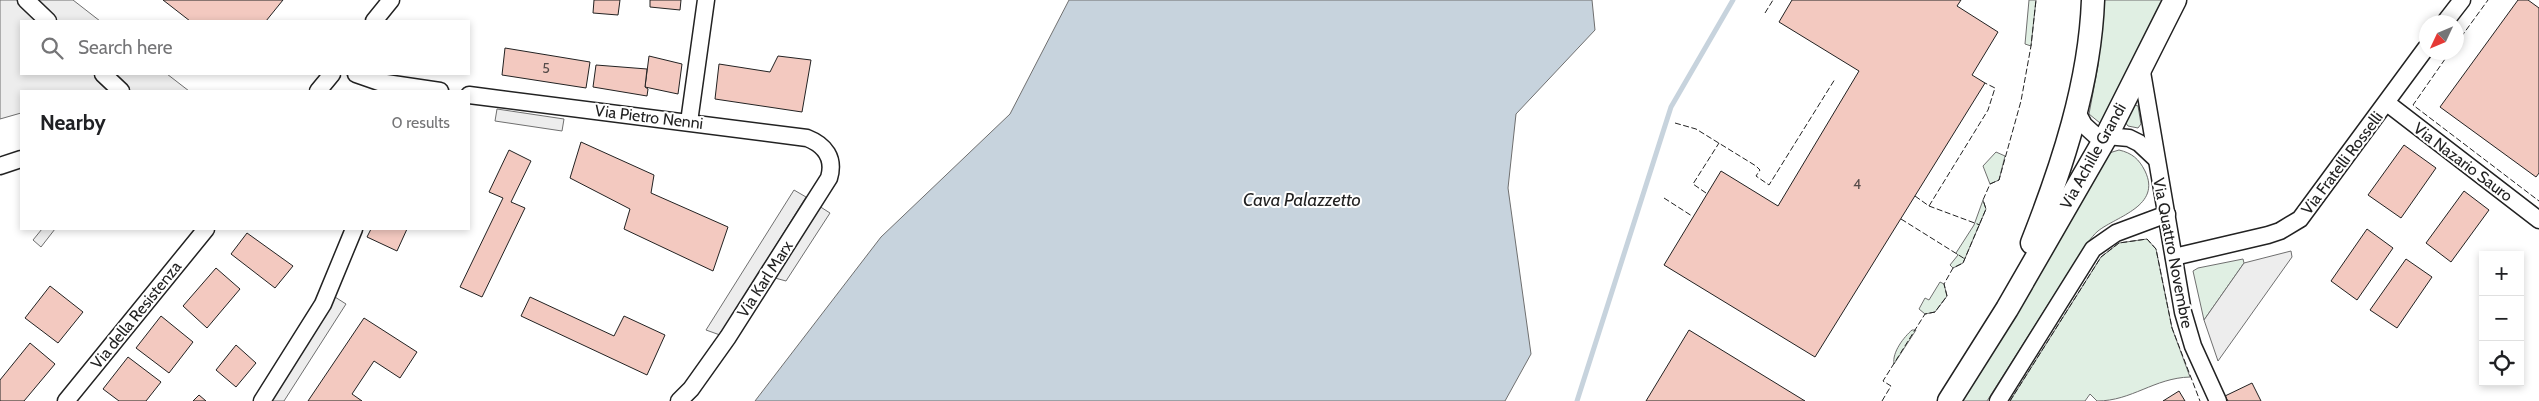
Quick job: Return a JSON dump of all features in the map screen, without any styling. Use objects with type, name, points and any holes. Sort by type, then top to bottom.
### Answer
[{"type":"main road","name":"Via Achille Grandi","points":[[2007,309],[2046,207],[2076,110],[2084,71],[2093,0]]},
{"type":"main road","name":"Via Achille Grandi","points":[[1949,401],[2007,309],[2106,137],[2175,0]]},
{"type":"street","points":[[26,0],[47,20]]},
{"type":"street","points":[[375,20],[391,0]]},
{"type":"street","points":[[689,122],[706,0]]},
{"type":"street","points":[[2450,15],[2462,0]]},
{"type":"street","name":"Via Fratelli Rosselli","points":[[2174,257],[2268,235],[2280,231],[2300,219],[2419,58]]},
{"type":"street","name":"Via Quattro Novembre","points":[[2141,66],[2179,295],[2200,363],[2218,401]]},
{"type":"street","points":[[104,75],[120,90]]},
{"type":"street","points":[[319,90],[331,75]]},
{"type":"street","points":[[359,75],[407,89],[424,90]]},
{"type":"street","name":"Via Pietro Nenni","points":[[470,95],[806,138],[818,142],[826,150]]},
{"type":"street","name":"Via Nazario Sauro","points":[[2386,103],[2539,220]]},
{"type":"street","points":[[2076,110],[2081,122],[2089,131],[2098,136],[2106,137]]},
{"type":"street","name":"Via Quattro Novembre","points":[[2106,137],[2122,136],[2135,140],[2155,158]]},
{"type":"street","name":"Via Karl Marx","points":[[679,401],[728,337],[829,178],[832,168],[831,160],[826,150]]},
{"type":"street","points":[[0,166],[20,159]]},
{"type":"street","points":[[1998,401],[2093,249],[2116,233],[2167,214]]},
{"type":"street","name":"Via della Resistenza","points":[[66,401],[205,230]]},
{"type":"street","points":[[262,401],[323,304],[354,230]]},
{"type":"green space","points":[[2029,0],[2036,0],[2031,46],[2025,44]]},
{"type":"green space","points":[[2103,0],[2165,0],[2103,121],[2100,123],[2089,114],[2098,66]]},
{"type":"green space","points":[[2133,104],[2138,106],[2141,124],[2138,128],[2128,126],[2125,122]]},
{"type":"green space","points":[[2119,150],[2135,157],[2145,171],[2149,183],[2143,201],[2126,215],[2098,231],[2087,243],[1987,401],[1960,401],[2109,153]]},
{"type":"green space","points":[[1996,152],[2005,156],[1999,180],[1990,184],[1983,166]]},
{"type":"green space","points":[[1983,200],[1986,209],[1963,263],[1953,268],[1950,265],[1958,255],[1956,253],[1974,225]]},
{"type":"green space","points":[[2147,239],[2156,249],[2172,328],[2190,377],[2165,381],[2132,394],[2110,400],[2097,401],[2090,394],[2085,401],[2010,401],[2101,257],[2119,243]]},
{"type":"green space","points":[[2243,259],[2244,263],[2204,320],[2193,271],[2198,268]]},
{"type":"green space","points":[[1940,282],[1944,284],[1947,296],[1935,312],[1925,314],[1919,309],[1925,298],[1929,300]]},
{"type":"green space","points":[[1912,330],[1916,330],[1894,364],[1897,350]]},
{"type":"shaded area","points":[[0,0],[73,0],[99,20],[20,20],[20,75],[168,75],[188,90],[20,90],[20,113],[0,119]]},
{"type":"shaded area","points":[[497,109],[564,119],[562,131],[495,121]]},
{"type":"shaded area","points":[[794,190],[806,197],[720,335],[706,330]]},
{"type":"shaded area","points":[[819,206],[830,213],[786,281],[775,278]]},
{"type":"shaded area","points":[[41,230],[54,230],[41,247],[33,240]]},
{"type":"shaded area","points":[[2291,251],[2292,257],[2218,361],[2204,320],[2244,263]]},
{"type":"shaded area","points":[[335,297],[346,304],[284,401],[270,401]]},
{"type":"water","name":"Cava Palazzetto","points":[[1069,0],[1592,0],[1595,30],[1516,114],[1508,188],[1531,354],[1505,401],[755,401],[881,237],[1010,114]]},
{"type":"building","points":[[163,0],[283,0],[267,20],[189,20]]},
{"type":"building","points":[[594,0],[620,0],[618,15],[593,13]]},
{"type":"building","points":[[650,0],[681,0],[680,10],[650,7]]},
{"type":"building","points":[[1792,0],[1961,0],[1957,6],[1998,32],[1972,75],[1985,83],[1815,357],[1664,265],[1721,171],[1778,206],[1859,71],[1779,22]]},
{"type":"building","points":[[2518,0],[2528,0],[2539,8],[2539,173],[2536,177],[2440,107]]},
{"type":"building","points":[[505,48],[590,62],[586,88],[502,75]]},
{"type":"building","points":[[649,56],[682,64],[678,94],[645,87]]},
{"type":"building","points":[[778,56],[811,60],[802,112],[715,99],[719,64],[770,72]]},
{"type":"building","points":[[596,65],[647,69],[645,87],[648,89],[647,96],[593,87]]},
{"type":"building","points":[[581,142],[654,175],[651,193],[728,227],[713,271],[624,229],[630,209],[570,178]]},
{"type":"building","points":[[2404,145],[2436,168],[2401,218],[2368,195]]},
{"type":"building","points":[[509,150],[531,161],[511,202],[525,208],[482,297],[460,287],[503,198],[489,192]]},
{"type":"building","points":[[2464,191],[2489,210],[2451,262],[2426,243]]},
{"type":"building","points":[[2367,229],[2393,248],[2357,300],[2331,281]]},
{"type":"building","points":[[370,230],[407,230],[397,251],[367,237]]},
{"type":"building","points":[[247,233],[293,266],[275,288],[231,254]]},
{"type":"building","points":[[2406,259],[2432,277],[2397,328],[2370,310]]},
{"type":"building","points":[[216,268],[240,289],[207,328],[183,306]]},
{"type":"building","points":[[50,286],[83,312],[58,343],[25,318]]},
{"type":"building","points":[[530,297],[614,336],[624,316],[665,335],[647,375],[521,316]]},
{"type":"building","points":[[161,316],[193,342],[169,373],[136,348]]},
{"type":"building","points":[[364,318],[417,352],[400,378],[374,361],[352,394],[362,401],[308,401]]},
{"type":"building","points":[[1689,330],[1805,401],[1646,401]]},
{"type":"building","points":[[30,343],[55,364],[24,401],[0,401],[0,380]]},
{"type":"building","points":[[236,345],[256,363],[236,387],[216,370]]},
{"type":"building","points":[[128,357],[161,382],[146,401],[119,401],[103,389]]},
{"type":"building","points":[[2252,383],[2261,401],[2228,401],[2225,396]]},
{"type":"building","points":[[2179,391],[2185,401],[2163,401]]},
{"type":"building","points":[[199,395],[206,401],[193,401]]},
{"type":"waterway","points":[[1577,401],[1671,107],[1733,0]]},
{"type":"fence","points":[[1765,13],[1773,0]]},
{"type":"fence","points":[[1882,401],[1891,386],[1883,381],[1925,314],[1935,312],[1947,296],[1944,284],[1953,268],[1963,263],[1986,209],[1983,200],[1990,184],[1999,180],[2021,101],[2031,46],[2036,0]]},
{"type":"fence","points":[[2464,33],[2488,0]]},
{"type":"fence","points":[[2444,60],[2413,105],[2539,201]]},
{"type":"fence","points":[[1675,123],[1696,129],[1756,166],[1760,170],[1756,176],[1769,185],[1835,79]]},
{"type":"fence","points":[[1929,206],[1988,110],[1995,88],[1985,83]]},
{"type":"fence","points":[[1706,193],[1693,184],[1719,143]]},
{"type":"fence","points":[[1915,196],[1929,206],[1980,225]]},
{"type":"fence","points":[[1664,198],[1692,216]]},
{"type":"fence","points":[[1901,219],[1965,259]]},
{"type":"fence","points":[[2010,401],[2101,257],[2119,243],[2147,239],[2156,249],[2172,328],[2200,401]]}]
